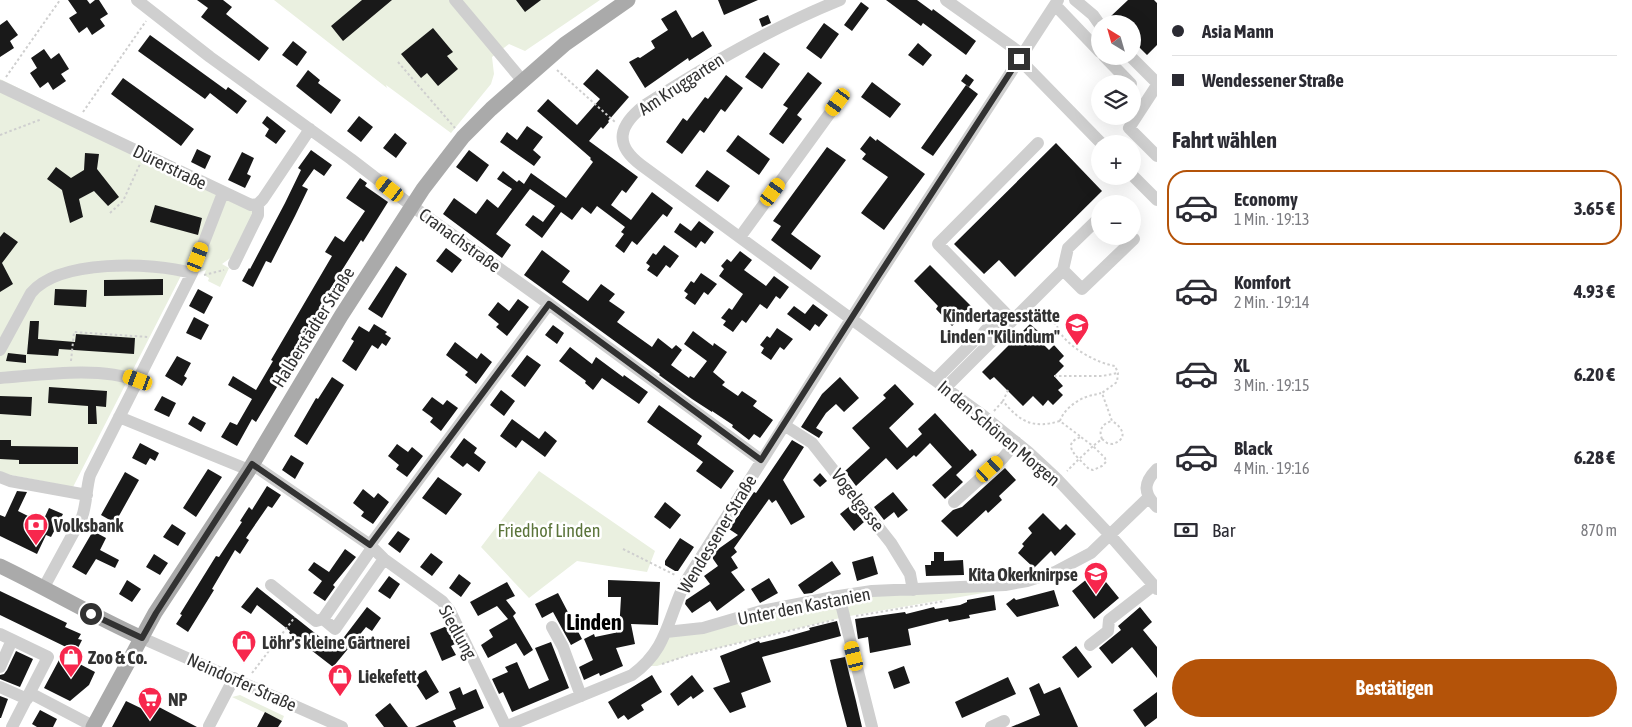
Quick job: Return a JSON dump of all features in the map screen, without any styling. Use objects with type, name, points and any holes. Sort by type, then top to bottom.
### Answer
[{"type":"main road","name":"Halberstädter Straße","points":[[93,727],[156,613],[251,467],[340,316],[412,206],[463,137],[522,80],[590,25],[628,0]]},
{"type":"main road","points":[[0,566],[142,638]]},
{"type":"street","name":"Cranachstraße","points":[[137,0],[210,57],[412,206],[761,460]]},
{"type":"street","points":[[455,0],[522,80]]},
{"type":"street","name":"Am Kruggarten","points":[[840,0],[784,25],[694,74],[636,112],[626,124],[622,136],[626,152],[632,158],[851,319]]},
{"type":"street","points":[[946,0],[1020,57],[1094,135]]},
{"type":"street","points":[[1075,0],[1093,15]]},
{"type":"street","points":[[1057,2],[1091,42]]},
{"type":"street","name":"Wendessener Straße","points":[[506,727],[521,724],[632,675],[645,666],[656,652],[686,581],[851,319],[1057,2]]},
{"type":"street","points":[[1113,65],[1122,75]]},
{"type":"street","points":[[1139,65],[1157,84],[1129,128],[1157,156]]},
{"type":"street","name":"Dürerstraße","points":[[3,82],[60,114],[223,193],[251,205],[258,204]]},
{"type":"street","points":[[1141,94],[1147,100]]},
{"type":"street","points":[[740,237],[838,102]]},
{"type":"street","points":[[232,266],[258,215],[258,204],[310,129]]},
{"type":"street","points":[[1008,316],[938,244],[1038,143]]},
{"type":"street","points":[[1141,184],[1157,200]]},
{"type":"street","points":[[44,587],[82,517],[90,475],[160,338],[198,274],[223,193]]},
{"type":"street","points":[[940,384],[980,336],[1008,316],[1063,270],[1068,248],[1091,226]]},
{"type":"street","points":[[1063,270],[1082,289],[1128,245]]},
{"type":"street","points":[[0,350],[31,292],[37,285],[55,275],[77,270],[119,266],[176,268],[198,274]]},
{"type":"street","points":[[323,620],[371,546],[549,304]]},
{"type":"street","points":[[940,384],[1008,316]]},
{"type":"street","name":"In den Schönen Morgen","points":[[851,319],[1016,442],[1058,480],[1109,534],[1155,587],[1110,620],[1108,630],[1090,645]]},
{"type":"street","points":[[0,378],[98,373],[125,376],[138,380]]},
{"type":"street","name":"Siedlung","points":[[119,417],[251,467],[371,546],[384,559],[442,601],[450,610],[506,727]]},
{"type":"street","name":"Vogelgasse","points":[[784,425],[812,443],[891,543],[910,574],[913,590]]},
{"type":"street","points":[[954,502],[1003,458],[1016,442]]},
{"type":"street","points":[[1153,503],[1146,488],[1150,476],[1157,469]]},
{"type":"street","points":[[0,477],[10,481],[87,495]]},
{"type":"street","name":"Unter den Kastanien","points":[[666,632],[704,628],[761,611],[872,591],[1005,585],[1027,581],[1055,572],[1091,553],[1109,534],[1153,503]]},
{"type":"street","points":[[271,586],[316,621],[323,620],[335,628],[384,559]]},
{"type":"street","points":[[839,596],[872,727]]},
{"type":"street","points":[[552,627],[563,647],[581,696]]},
{"type":"street","points":[[0,634],[48,657],[12,727]]},
{"type":"street","name":"Neindorfer Straße","points":[[142,638],[342,727]]},
{"type":"street","points":[[0,666],[12,640]]},
{"type":"street","points":[[210,726],[239,681]]},
{"type":"street","points":[[0,687],[29,696],[93,727]]},
{"type":"street","points":[[991,727],[1004,721]]},
{"type":"path","points":[[3,82],[60,0]]},
{"type":"path","points":[[76,122],[152,12]]},
{"type":"path","points":[[545,60],[624,130]]},
{"type":"path","points":[[398,62],[463,137]]},
{"type":"path","points":[[0,135],[25,124],[60,114]]},
{"type":"path","points":[[110,213],[123,201],[144,154]]},
{"type":"path","points":[[198,274],[232,266]]},
{"type":"path","points":[[1049,321],[1056,324],[1059,333],[1069,342],[1091,358],[1115,366],[1118,373],[1117,382],[1102,393],[1085,397],[1076,402],[1063,414],[1060,421]]},
{"type":"path","points":[[70,374],[74,332],[160,338]]},
{"type":"path","points":[[1054,376],[1102,376],[1118,373]]},
{"type":"path","points":[[1008,390],[1003,401],[1022,420],[1034,424],[1049,424],[1060,421]]},
{"type":"path","points":[[1102,393],[1112,422]]},
{"type":"path","points":[[1060,421],[1093,446],[1105,458],[1106,462],[1102,466],[1093,470],[1089,469],[1072,453],[1072,443],[1081,437]]},
{"type":"path","points":[[1112,422],[1119,425],[1123,435],[1120,440],[1112,444],[1102,439],[1100,430],[1103,425],[1112,422]]},
{"type":"path","points":[[1058,480],[1102,439]]},
{"type":"path","points":[[622,549],[686,581]]},
{"type":"path","points":[[645,666],[657,666],[689,655],[844,617],[953,599]]},
{"type":"path","points":[[239,681],[301,609]]},
{"type":"green space","points":[[274,0],[600,0],[525,51],[509,44],[492,57],[494,74],[491,84],[451,133],[386,85],[387,88]]},
{"type":"green space","points":[[0,79],[253,202],[252,220],[236,254],[222,264],[229,268],[220,287],[208,281],[209,278],[204,275],[206,270],[199,272],[187,264],[73,487],[0,473]]},
{"type":"green space","name":"Friedhof Linden","points":[[539,471],[655,551],[647,572],[577,561],[529,598],[481,547]]},
{"type":"green space","points":[[1005,585],[989,592],[844,617],[689,655],[657,666],[645,666],[666,632],[839,596]]},
{"type":"green space","points":[[240,695],[284,716],[282,721],[232,697]]},
{"type":"building","points":[[68,0],[87,0],[90,4],[95,0],[99,0],[108,14],[100,19],[105,26],[92,35],[87,27],[79,33],[69,18],[77,13]]},
{"type":"building","points":[[197,0],[223,0],[232,7],[226,14],[269,48],[259,61],[201,17],[208,8]]},
{"type":"building","points":[[362,0],[392,0],[343,41],[331,26]]},
{"type":"building","points":[[516,0],[541,0],[525,12]]},
{"type":"building","points":[[718,0],[758,0],[724,15]]},
{"type":"building","points":[[886,0],[917,0],[932,11],[933,9],[976,41],[966,55],[923,23],[921,26]]},
{"type":"building","points":[[1128,0],[1154,0],[1157,3],[1157,45],[1147,55],[1141,49],[1141,15],[1112,15]]},
{"type":"building","points":[[861,2],[869,8],[852,31],[844,25]]},
{"type":"building","points":[[676,10],[692,38],[703,31],[712,46],[689,61],[688,58],[645,88],[629,62],[638,57],[640,58],[655,48],[651,41],[668,30],[661,19]]},
{"type":"building","points":[[768,15],[771,23],[762,27],[759,19]]},
{"type":"building","points":[[7,20],[18,35],[10,41],[14,48],[0,57],[0,25]]},
{"type":"building","points":[[824,23],[839,34],[821,59],[806,48]]},
{"type":"building","points":[[433,28],[453,52],[447,56],[458,69],[438,86],[427,73],[421,78],[401,54]]},
{"type":"building","points":[[150,35],[226,90],[228,87],[247,101],[237,114],[210,93],[205,99],[138,51]]},
{"type":"building","points":[[293,41],[307,52],[297,66],[282,55]]},
{"type":"building","points":[[918,43],[932,55],[923,66],[908,55]]},
{"type":"building","points":[[44,49],[51,59],[59,53],[69,69],[61,74],[66,81],[53,90],[48,82],[40,88],[30,73],[37,68],[31,58]]},
{"type":"building","points":[[764,52],[780,64],[762,89],[745,77]]},
{"type":"building","points":[[597,69],[629,97],[603,129],[601,127],[589,141],[638,177],[626,193],[622,190],[611,205],[631,220],[652,192],[673,208],[667,217],[663,214],[637,245],[632,241],[624,253],[615,246],[624,234],[621,232],[625,227],[597,206],[591,214],[582,207],[572,220],[561,212],[542,238],[525,225],[533,215],[543,222],[555,206],[530,189],[496,234],[511,245],[502,258],[443,214],[454,198],[476,214],[487,199],[498,208],[512,189],[497,179],[503,171],[517,182],[519,180],[524,184],[531,173],[566,198],[593,162],[591,158],[537,111],[548,99],[577,125],[600,99],[583,84]]},
{"type":"building","points":[[308,70],[320,80],[318,83],[341,100],[331,114],[296,86]]},
{"type":"building","points":[[808,72],[822,83],[797,115],[802,119],[783,144],[769,134],[788,108],[783,105]]},
{"type":"building","points":[[966,74],[974,80],[969,87],[961,81]]},
{"type":"building","points":[[726,75],[743,88],[725,112],[721,109],[704,133],[700,130],[682,154],[666,142],[683,118],[687,121],[705,97],[708,99]]},
{"type":"building","points":[[123,78],[194,129],[181,146],[111,94]]},
{"type":"building","points":[[872,82],[901,104],[890,118],[861,97]]},
{"type":"building","points":[[966,85],[978,94],[933,156],[921,148]]},
{"type":"building","points":[[267,116],[286,131],[276,144],[265,136],[269,129],[262,123]]},
{"type":"building","points":[[359,116],[373,127],[361,142],[347,131]]},
{"type":"building","points":[[527,126],[543,137],[533,150],[541,157],[534,166],[500,142],[507,132],[517,140]]},
{"type":"building","points":[[395,133],[407,143],[396,158],[383,148]]},
{"type":"building","points":[[738,135],[770,159],[759,175],[726,151]]},
{"type":"building","points":[[870,136],[876,141],[877,139],[925,174],[884,230],[861,213],[888,177],[862,159],[866,154],[860,149]]},
{"type":"building","points":[[1056,143],[1091,180],[1091,185],[1096,185],[1102,191],[1098,195],[1091,195],[1091,202],[1015,277],[999,260],[984,274],[954,244]]},
{"type":"building","points":[[827,147],[846,160],[791,234],[821,256],[811,270],[771,240],[781,226],[773,221]]},
{"type":"building","points":[[197,149],[211,156],[205,169],[191,162]]},
{"type":"building","points":[[311,150],[332,165],[324,176],[314,169],[302,186],[308,189],[295,216],[271,263],[266,261],[253,287],[242,281],[285,203],[301,170],[298,168]]},
{"type":"building","points":[[469,150],[489,165],[477,182],[456,167]]},
{"type":"building","points":[[242,152],[254,158],[247,174],[251,176],[245,188],[228,180]]},
{"type":"building","points":[[85,153],[99,154],[97,169],[119,197],[108,206],[94,191],[79,199],[83,217],[70,223],[62,190],[47,179],[56,167],[71,178],[84,170]]},
{"type":"building","points":[[707,170],[730,186],[718,202],[695,186]]},
{"type":"building","points":[[360,178],[367,183],[365,186],[388,202],[363,242],[361,240],[322,302],[324,303],[278,380],[280,382],[256,422],[252,419],[237,446],[221,437],[230,422],[237,425],[252,399],[228,385],[233,376],[256,390],[273,361],[271,360],[332,256],[325,252],[335,236],[344,242],[365,211],[346,198]]},
{"type":"building","points":[[155,205],[202,218],[198,235],[150,222]]},
{"type":"building","points":[[699,221],[714,232],[705,244],[701,241],[696,248],[674,232],[680,223],[691,231]]},
{"type":"building","points":[[4,232],[18,242],[2,263],[13,284],[0,292],[0,237]]},
{"type":"building","points":[[664,245],[679,256],[670,268],[666,265],[657,277],[647,270],[650,266],[646,263],[653,253],[656,255]]},
{"type":"building","points":[[446,248],[462,260],[452,273],[436,261]]},
{"type":"building","points":[[542,250],[570,271],[562,282],[588,301],[601,284],[615,294],[609,301],[625,312],[617,322],[652,347],[658,338],[672,349],[676,345],[682,350],[671,365],[689,378],[690,376],[694,378],[707,361],[684,344],[693,331],[713,346],[714,343],[727,352],[713,372],[725,382],[722,385],[738,396],[742,391],[757,401],[753,406],[773,420],[760,438],[754,434],[749,440],[732,427],[733,425],[692,399],[524,275]]},
{"type":"building","points":[[740,251],[752,260],[744,270],[766,286],[774,276],[789,287],[780,299],[776,296],[767,309],[760,304],[746,323],[742,320],[733,332],[723,325],[726,321],[721,318],[729,308],[732,310],[743,294],[719,276],[724,269],[721,266],[727,259],[731,262]]},
{"type":"building","points":[[930,265],[972,307],[952,326],[936,309],[938,306],[914,281]]},
{"type":"building","points":[[396,266],[407,274],[382,318],[368,309]]},
{"type":"building","points":[[701,273],[717,284],[708,295],[704,292],[695,305],[685,298],[688,294],[684,291],[691,281],[694,283]]},
{"type":"building","points":[[163,279],[163,295],[104,296],[104,280]]},
{"type":"building","points":[[55,289],[87,290],[86,307],[54,305]]},
{"type":"building","points":[[198,289],[213,297],[204,314],[189,306]]},
{"type":"building","points":[[518,299],[529,307],[507,336],[496,327],[499,324],[488,315],[498,302],[509,311]]},
{"type":"building","points":[[813,304],[828,315],[819,327],[815,324],[810,331],[787,314],[794,306],[805,314]]},
{"type":"building","points":[[194,317],[209,325],[201,340],[186,333]]},
{"type":"building","points":[[30,321],[39,321],[38,339],[75,342],[76,334],[135,338],[134,354],[59,349],[58,356],[27,354]]},
{"type":"building","points":[[374,324],[387,332],[385,334],[391,338],[386,346],[382,343],[378,349],[372,345],[356,371],[342,361],[354,341],[351,339],[359,326],[369,332]]},
{"type":"building","points":[[1030,324],[1039,332],[1035,336],[1049,350],[1054,345],[1064,356],[1059,361],[1064,366],[1054,376],[1063,386],[1058,390],[1063,395],[1053,405],[1048,400],[1043,406],[1033,396],[1023,406],[994,377],[990,380],[982,372]]},
{"type":"building","points":[[553,325],[564,333],[557,344],[545,335]]},
{"type":"building","points":[[777,328],[793,339],[784,350],[780,347],[771,360],[761,353],[764,348],[760,345],[767,336],[770,338]]},
{"type":"building","points":[[455,342],[477,359],[481,353],[492,362],[476,384],[465,375],[468,372],[446,355]]},
{"type":"building","points":[[570,347],[592,364],[596,357],[623,377],[624,375],[648,392],[639,404],[602,378],[593,390],[585,383],[586,381],[559,361]]},
{"type":"building","points":[[8,353],[26,355],[26,363],[6,361]]},
{"type":"building","points":[[527,355],[541,365],[525,387],[511,376]]},
{"type":"building","points":[[177,356],[191,363],[184,376],[187,378],[182,386],[165,376]]},
{"type":"building","points":[[332,377],[344,385],[307,445],[294,436],[316,398],[318,399]]},
{"type":"building","points":[[840,377],[859,398],[844,412],[836,404],[826,413],[816,428],[823,432],[819,438],[801,427],[822,394]]},
{"type":"building","points":[[895,384],[914,404],[889,428],[907,448],[922,434],[918,429],[935,413],[970,451],[972,449],[977,455],[956,475],[963,482],[945,499],[932,485],[952,467],[930,443],[916,457],[914,455],[897,470],[886,458],[856,486],[845,471],[870,448],[852,428],[886,398],[883,395]]},
{"type":"building","points":[[49,387],[107,391],[106,407],[96,406],[97,424],[88,424],[88,406],[48,403]]},
{"type":"building","points":[[501,390],[515,401],[504,416],[490,405]]},
{"type":"building","points":[[0,396],[32,397],[31,416],[0,414]]},
{"type":"building","points":[[162,396],[176,403],[169,417],[154,410]]},
{"type":"building","points":[[432,397],[443,405],[447,400],[458,408],[441,431],[430,422],[433,418],[422,410]]},
{"type":"building","points":[[659,405],[702,436],[697,444],[734,471],[721,489],[696,471],[703,462],[647,422]]},
{"type":"building","points":[[193,416],[206,423],[201,432],[188,424]]},
{"type":"building","points":[[512,419],[539,439],[545,431],[557,441],[545,457],[522,440],[516,448],[500,436]]},
{"type":"building","points":[[464,438],[477,448],[474,453],[486,462],[479,472],[467,463],[463,467],[450,457]]},
{"type":"building","points":[[0,440],[11,440],[11,446],[78,447],[78,464],[19,464],[19,460],[0,459]]},
{"type":"building","points":[[792,440],[804,447],[783,480],[805,517],[791,525],[776,500],[772,503],[769,499],[734,548],[737,552],[731,557],[738,568],[731,572],[745,590],[717,611],[710,601],[692,613],[685,604],[686,600],[710,584],[704,576],[718,566],[711,556],[738,535],[729,529]]},
{"type":"building","points":[[140,443],[159,453],[155,461],[150,458],[146,465],[132,458]]},
{"type":"building","points":[[397,444],[408,452],[412,447],[423,456],[407,477],[396,469],[399,465],[388,456]]},
{"type":"building","points":[[291,455],[304,463],[295,479],[282,470]]},
{"type":"building","points":[[1005,468],[1016,480],[999,496],[1002,500],[988,513],[986,510],[957,537],[941,521],[953,510],[962,507]]},
{"type":"building","points":[[208,469],[222,477],[196,517],[183,508]]},
{"type":"building","points":[[125,472],[139,480],[115,523],[101,515]]},
{"type":"building","points":[[820,473],[827,481],[820,487],[813,480]]},
{"type":"building","points":[[438,477],[462,494],[446,515],[422,498]]},
{"type":"building","points":[[267,486],[281,495],[272,508],[268,506],[246,538],[249,540],[240,554],[235,550],[212,589],[214,590],[188,632],[176,624],[182,615],[180,614],[216,556],[219,557],[242,522],[240,521],[249,507],[252,510]]},
{"type":"building","points":[[363,489],[374,498],[378,493],[389,502],[373,524],[361,516],[364,512],[353,503]]},
{"type":"building","points":[[17,491],[27,492],[18,511],[42,523],[49,508],[63,514],[51,537],[46,535],[37,554],[0,536],[0,515],[5,517]]},
{"type":"building","points":[[893,492],[908,510],[898,518],[894,512],[884,520],[874,507]]},
{"type":"building","points":[[665,502],[681,515],[670,529],[654,517]]},
{"type":"building","points":[[851,505],[864,522],[854,531],[840,514]]},
{"type":"building","points":[[1043,513],[1060,530],[1066,524],[1076,534],[1055,556],[1051,551],[1034,568],[1018,553],[1024,546],[1022,544],[1032,533],[1028,528]]},
{"type":"building","points":[[172,524],[186,533],[178,546],[163,537]]},
{"type":"building","points":[[93,531],[106,538],[100,550],[119,560],[115,568],[96,559],[86,575],[72,567]]},
{"type":"building","points":[[398,531],[410,539],[400,553],[388,544]]},
{"type":"building","points":[[680,538],[694,547],[678,571],[675,571],[665,565],[665,561]]},
{"type":"building","points":[[345,549],[356,557],[333,585],[335,587],[325,601],[313,593],[322,581],[308,570],[314,562],[329,572]]},
{"type":"building","points":[[934,552],[944,552],[944,561],[963,560],[964,575],[926,576],[925,565],[931,565],[931,561],[934,561]]},
{"type":"building","points":[[431,553],[443,562],[432,576],[420,567]]},
{"type":"building","points":[[154,554],[168,563],[160,575],[146,567]]},
{"type":"building","points":[[873,556],[878,574],[857,581],[852,562]]},
{"type":"building","points":[[832,561],[841,574],[812,593],[804,594],[798,585]]},
{"type":"building","name":"Kita Okerknirpse","points":[[1097,571],[1119,598],[1094,619],[1072,591]]},
{"type":"building","points":[[459,574],[471,583],[461,597],[449,588]]},
{"type":"building","points":[[389,576],[400,584],[390,599],[378,591]]},
{"type":"building","points":[[769,578],[778,593],[760,603],[751,589]]},
{"type":"building","points":[[127,580],[141,589],[132,602],[119,594]]},
{"type":"building","points":[[608,580],[660,582],[658,625],[631,624],[635,644],[616,648],[623,666],[600,676],[599,673],[584,680],[579,667],[593,660],[584,639],[594,634],[595,637],[619,632],[621,597],[608,597]]},
{"type":"building","points":[[507,582],[515,596],[506,600],[516,613],[513,616],[533,650],[524,656],[516,643],[488,658],[481,645],[493,637],[489,630],[508,619],[497,606],[478,616],[470,602]]},
{"type":"building","points":[[257,587],[335,649],[367,607],[381,618],[372,631],[366,627],[333,667],[257,605],[251,614],[241,607]]},
{"type":"building","points":[[1054,590],[1059,606],[1017,617],[1006,604],[1014,598],[1016,600]]},
{"type":"building","points":[[0,591],[67,623],[65,627],[81,634],[78,639],[82,640],[72,660],[95,672],[89,685],[70,701],[44,688],[66,647],[0,615]]},
{"type":"building","points":[[558,593],[582,639],[571,645],[553,612],[542,618],[535,604]]},
{"type":"building","points":[[994,595],[996,610],[969,615],[970,618],[949,622],[948,619],[908,629],[911,645],[870,653],[868,637],[858,639],[855,619],[905,612],[906,614],[934,607],[935,609],[960,605],[967,602],[967,600]]},
{"type":"building","points":[[1140,607],[1152,622],[1143,630],[1157,647],[1157,678],[1132,647],[1112,664],[1099,648],[1121,630],[1118,626]]},
{"type":"building","points":[[837,621],[841,636],[762,657],[771,682],[741,693],[746,707],[730,713],[713,688],[730,682],[720,656],[759,641],[760,643],[785,637],[810,630],[809,628]]},
{"type":"building","points":[[447,626],[455,644],[451,646],[456,655],[442,661],[430,633]]},
{"type":"building","points":[[551,642],[569,688],[512,712],[503,692],[499,694],[492,679],[508,672],[505,667],[517,662],[529,689],[549,680],[535,648]]},
{"type":"building","points":[[1076,646],[1092,667],[1078,678],[1062,657]]},
{"type":"building","points":[[16,651],[33,659],[20,687],[0,679],[0,675],[4,674],[7,670]]},
{"type":"building","points":[[845,657],[862,727],[847,727],[838,693],[830,660]]},
{"type":"building","points":[[904,666],[910,683],[894,689],[888,672]]},
{"type":"building","points":[[426,670],[439,692],[426,700],[412,678]]},
{"type":"building","points":[[652,675],[662,692],[641,705],[644,710],[628,720],[624,715],[618,719],[608,702]]},
{"type":"building","points":[[692,675],[704,691],[693,699],[691,696],[678,706],[670,694]]},
{"type":"building","points":[[1008,677],[1016,694],[962,718],[955,702]]},
{"type":"building","points":[[1039,683],[1044,694],[1060,687],[1078,727],[1011,727],[1040,715],[1029,688]]},
{"type":"building","points":[[460,687],[463,695],[476,689],[484,708],[453,721],[456,727],[415,727],[456,709],[449,692]]},
{"type":"building","points":[[1157,692],[1157,718],[1145,727],[1133,710]]},
{"type":"building","points":[[0,696],[8,699],[1,718],[0,718]]},
{"type":"building","name":"NP","points":[[126,701],[153,714],[157,706],[197,727],[112,727]]},
{"type":"building","points":[[390,703],[408,727],[384,727],[375,715]]},
{"type":"building","points":[[40,710],[57,719],[53,727],[37,727],[32,724]]},
{"type":"building","points":[[265,712],[282,721],[278,727],[257,727]]},
{"type":"place","name":"Kindertagesstätte Linden \"Kilindum\"","points":[[1077,346]]},
{"type":"place","name":"Volksbank","points":[[36,546]]},
{"type":"place","name":"Kita Okerknirpse","points":[[1096,595]]},
{"type":"place","name":"Löhr's kleine Gärtnerei","points":[[244,663]]},
{"type":"place","name":"Zoo & Co.","points":[[71,678]]},
{"type":"place","name":"Liekefett","points":[[340,697]]},
{"type":"place","name":"NP","points":[[150,720]]},
{"type":"district","name":"Linden","points":[[594,622]]},
{"type":"route","points":[[91,614],[142,638],[156,613],[252,464],[370,545],[549,304],[761,460],[1019,59]]}]
